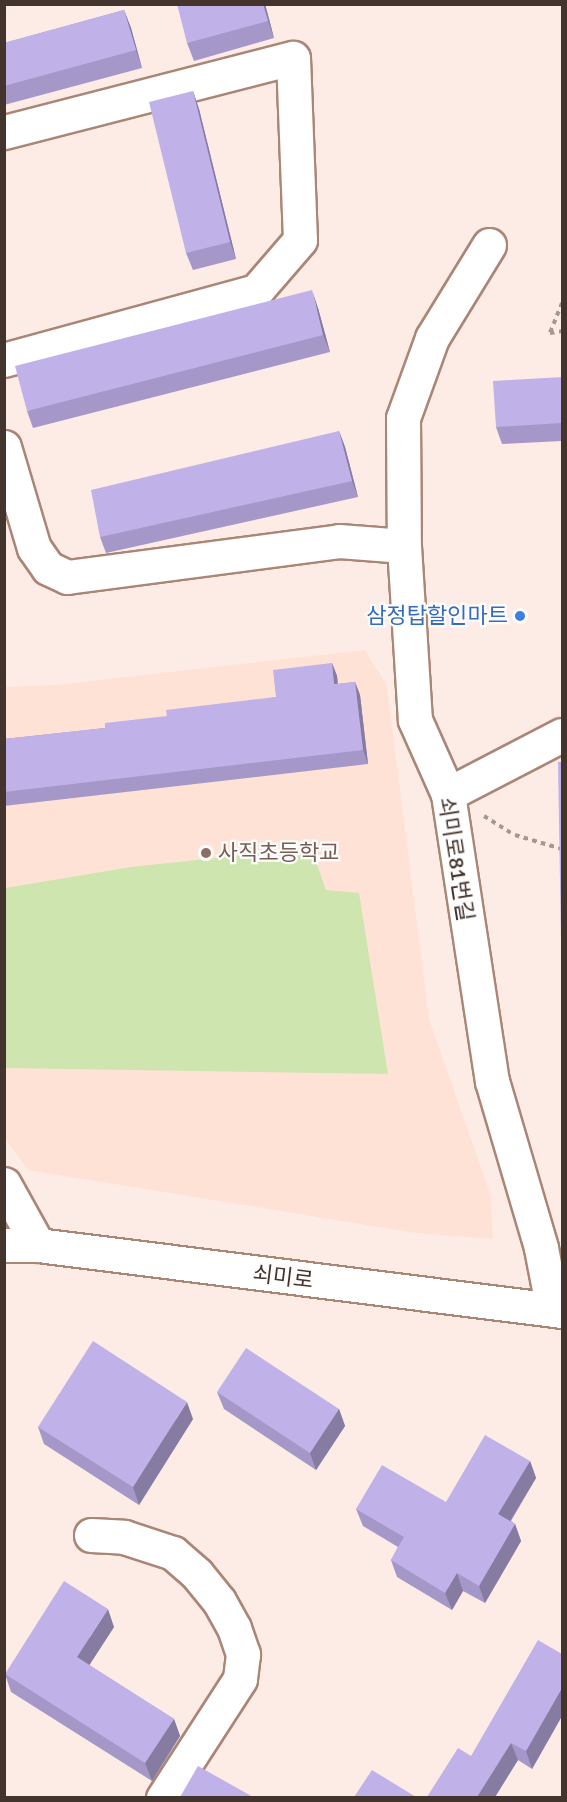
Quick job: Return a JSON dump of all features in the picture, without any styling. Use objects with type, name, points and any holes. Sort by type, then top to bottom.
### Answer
[{"type":"street","points":[[4,132],[293,58],[300,240],[256,291],[4,360]]},
{"type":"street","name":"쇠미로81번길","points":[[489,245],[432,338],[403,418],[404,546],[415,720],[448,794],[450,821],[492,1081],[559,1317]]},
{"type":"street","points":[[4,447],[34,548],[48,568],[67,577],[339,541],[404,546]]},
{"type":"street","points":[[448,794],[562,735]]},
{"type":"street","points":[[4,1184],[38,1245]]},
{"type":"street","name":"쇠미로","points":[[4,1245],[38,1245],[559,1317]]},
{"type":"street","points":[[91,1535],[124,1538],[173,1553],[197,1574],[219,1601],[234,1628],[243,1654],[240,1679],[163,1797]]},
{"type":"path","points":[[562,303],[550,333],[562,331]]},
{"type":"path","points":[[448,794],[515,835],[562,849]]},
{"type":"shaded area","name":"사직초등학교","points":[[365,650],[387,686],[429,1019],[491,1196],[493,1239],[416,1233],[28,1170],[4,1137],[4,687],[55,685]]},
{"type":"green space","points":[[311,848],[326,890],[359,893],[388,1074],[5,1068],[5,888],[131,867]]},
{"type":"building","points":[[177,4],[263,4],[268,21],[187,43]]},
{"type":"building","points":[[124,10],[136,50],[4,86],[4,43]]},
{"type":"building","points":[[193,91],[230,242],[186,253],[149,102]]},
{"type":"building","points":[[312,290],[323,335],[27,411],[15,366]]},
{"type":"building","points":[[562,377],[562,423],[496,427],[493,381]]},
{"type":"building","points":[[339,431],[352,481],[100,537],[91,490]]},
{"type":"building","points":[[332,663],[334,684],[355,682],[363,750],[4,792],[4,739],[105,728],[105,723],[167,716],[166,710],[276,697],[273,670]]},
{"type":"building","points":[[558,762],[562,762],[562,999]]},
{"type":"building","points":[[93,1341],[187,1402],[133,1487],[38,1427]]},
{"type":"building","points":[[246,1348],[339,1409],[310,1453],[217,1392]]},
{"type":"building","points":[[485,1435],[530,1461],[498,1514],[515,1524],[479,1586],[457,1573],[445,1593],[391,1560],[404,1537],[356,1509],[382,1465],[446,1502]]},
{"type":"building","points":[[64,1581],[108,1609],[77,1657],[174,1719],[145,1763],[5,1674]]},
{"type":"building","points":[[538,1640],[562,1654],[562,1688],[526,1751],[511,1743],[477,1797],[427,1797],[458,1748],[471,1756]]},
{"type":"building","points":[[198,1766],[253,1797],[180,1797]]},
{"type":"building","points":[[372,1770],[416,1797],[354,1797]]},
{"type":"place","name":"삼정탑할인마트","points":[[520,616]]},
{"type":"place","name":"사직초등학교","points":[[206,853]]}]
